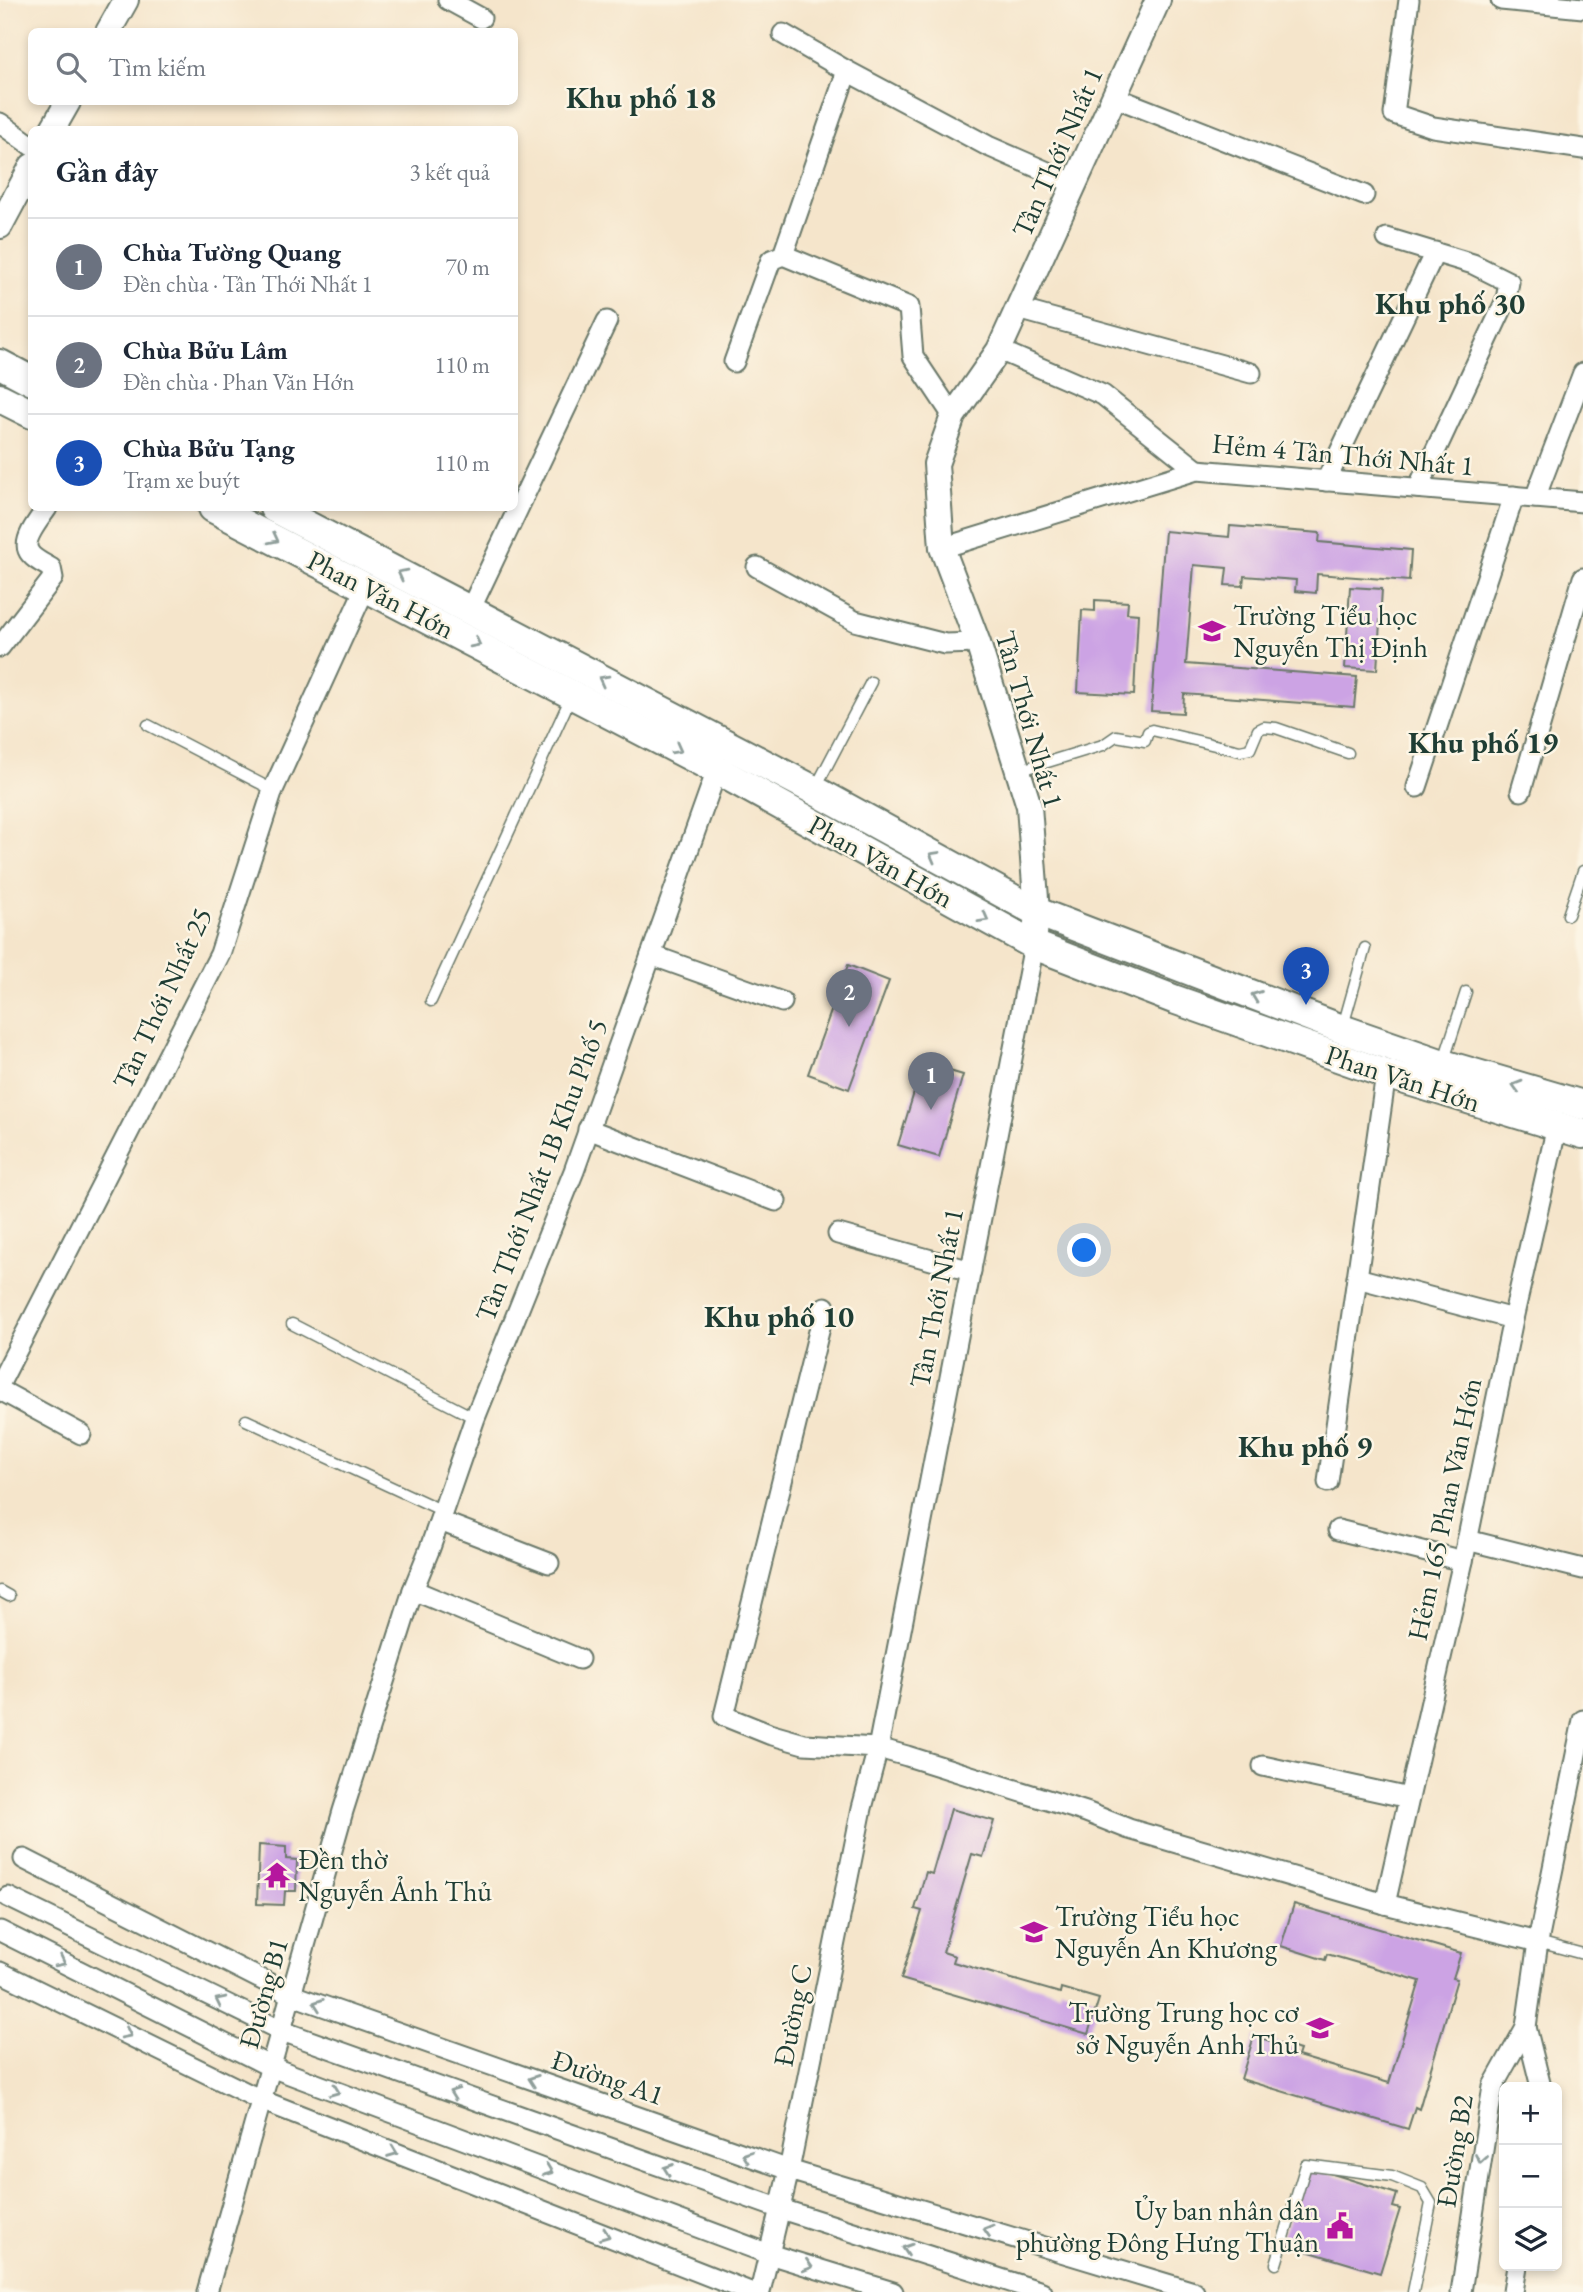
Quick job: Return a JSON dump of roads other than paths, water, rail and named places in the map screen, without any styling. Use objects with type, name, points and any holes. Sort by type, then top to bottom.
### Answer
[{"type":"main road","points":[[0,364],[28,379]]},
{"type":"main road","points":[[0,398],[28,412]]},
{"type":"main road","name":"Phan Văn Hớn","points":[[219,511],[573,693],[1034,945],[1176,1000],[1387,1074],[1570,1130]]},
{"type":"main road","name":"Phan Văn Hớn","points":[[280,511],[814,790],[1037,912],[1342,1029],[1443,1064],[1583,1105]]},
{"type":"street","points":[[110,28],[126,0]]},
{"type":"street","points":[[448,0],[481,19]]},
{"type":"street","name":"Tân Thới Nhất 1","points":[[878,1748],[1034,945],[1037,912],[1029,806],[978,643],[942,548],[936,464],[953,416],[999,350],[1158,0]]},
{"type":"street","points":[[1409,0],[1394,114],[1433,128],[1583,149]]},
{"type":"street","points":[[1501,0],[1583,8]]},
{"type":"street","points":[[783,34],[988,146],[1075,184]]},
{"type":"street","points":[[783,255],[847,71]]},
{"type":"street","points":[[1114,97],[1364,195]]},
{"type":"street","points":[[54,126],[66,105]]},
{"type":"street","points":[[0,123],[28,143]]},
{"type":"street","points":[[0,226],[28,174]]},
{"type":"street","points":[[1387,238],[1473,264],[1509,282],[1506,300],[1418,488]]},
{"type":"street","points":[[1326,481],[1435,252]]},
{"type":"street","points":[[734,362],[771,260],[783,255],[909,307],[914,356],[953,416]]},
{"type":"street","points":[[1018,309],[1251,373]]},
{"type":"street","points":[[518,509],[607,321]]},
{"type":"street","points":[[999,350],[1103,395],[1197,470]]},
{"type":"street","points":[[1535,498],[1583,373]]},
{"type":"street","name":"Hẻm 4 Tân Thới Nhất 1","points":[[942,548],[1197,470],[1583,502]]},
{"type":"street","points":[[1417,788],[1514,496]]},
{"type":"street","points":[[0,647],[53,578],[51,568],[30,554],[27,545],[45,511]]},
{"type":"street","points":[[470,610],[517,511]]},
{"type":"street","points":[[757,567],[855,621],[945,644],[978,643]]},
{"type":"street","points":[[1521,791],[1583,578]]},
{"type":"street","name":"Tân Thới Nhất 25","points":[[0,1384],[220,954],[273,790],[366,586]]},
{"type":"street","name":"Tân Thới Nhất 1B Khu Phố 5","points":[[414,1590],[475,1418],[589,1129],[717,770]]},
{"type":"street","points":[[651,955],[782,1002]]},
{"type":"street","points":[[1328,1482],[1387,1074]]},
{"type":"street","points":[[589,1129],[776,1201]]},
{"type":"street","name":"Hẻm 165 Phan Văn Hớn","points":[[1385,1904],[1463,1561],[1513,1319],[1570,1130]]},
{"type":"street","points":[[838,1234],[971,1271]]},
{"type":"street","points":[[1357,1278],[1513,1319]]},
{"type":"street","points":[[825,1307],[724,1716],[769,1734],[804,1744],[878,1748],[1086,1812],[1129,1829],[1385,1904],[1538,1942]]},
{"type":"street","points":[[0,1390],[81,1434]]},
{"type":"street","points":[[442,1516],[549,1563]]},
{"type":"street","points":[[1338,1530],[1463,1561]]},
{"type":"street","points":[[1466,1540],[1583,1569]]},
{"type":"street","points":[[414,1590],[579,1659]]},
{"type":"street","name":"Đường B1","points":[[207,2292],[343,1811],[414,1590]]},
{"type":"street","name":"Đường B2","points":[[1461,2292],[1493,2086],[1526,2027],[1538,1942],[1583,1720]]},
{"type":"street","name":"Đường C","points":[[760,2292],[789,2171],[859,1821],[878,1748]]},
{"type":"street","points":[[1263,1766],[1409,1798]]},
{"type":"street","name":"Đường A1","points":[[24,1859],[292,1995],[789,2171],[1194,2292]]},
{"type":"street","points":[[8,1897],[282,2031],[781,2209],[1042,2292]]},
{"type":"street","points":[[0,1931],[271,2067],[769,2253],[893,2292]]},
{"type":"street","points":[[0,1972],[261,2100],[750,2292]]},
{"type":"street","name":"Đường B2","points":[[1526,2027],[1540,2082]]},
{"type":"street","points":[[1513,2292],[1516,2271]]},
{"type":"lane","points":[[814,790],[871,682]]},
{"type":"lane","points":[[431,1001],[573,693]]},
{"type":"lane","points":[[148,724],[273,790]]},
{"type":"lane","points":[[1018,771],[1103,745],[1116,736],[1145,741],[1148,732],[1152,730],[1240,751],[1250,749],[1258,730],[1264,727],[1276,728],[1348,752]]},
{"type":"lane","points":[[1568,915],[1583,871]]},
{"type":"lane","points":[[1342,1029],[1365,948]]},
{"type":"lane","points":[[1443,1064],[1466,992]]},
{"type":"lane","points":[[292,1324],[475,1418]]},
{"type":"lane","points":[[246,1420],[442,1516]]},
{"type":"lane","points":[[1538,1942],[1583,1954]]},
{"type":"lane","points":[[1276,2264],[1306,2165],[1392,2176],[1422,2188],[1431,2203],[1413,2292]]},
{"type":"place","name":"Trường Tiểu học Nguyễn Thị Định","points":[[1212,631]]},
{"type":"place","name":"Chùa Bửu Tạng","points":[[1306,1005]]},
{"type":"place","name":"Chùa Bửu Lâm","points":[[849,1027]]},
{"type":"place","name":"Chùa Tường Quang","points":[[931,1110]]},
{"type":"place","name":"Đền thờ Nguyễn Ảnh Thủ","points":[[277,1875]]},
{"type":"place","name":"Trường Tiểu học Nguyễn An Khương","points":[[1034,1932]]},
{"type":"place","name":"Trường Trung học cơ sở Nguyễn Anh Thủ","points":[[1320,2028]]},
{"type":"place","name":"Ủy ban nhân dân phường Đông Hưng Thuận","points":[[1340,2226]]},
{"type":"district","name":"Khu phố 18","points":[[641,97]]},
{"type":"district","name":"Khu phố 30","points":[[1450,303]]},
{"type":"district","name":"Khu phố 19","points":[[1483,742]]},
{"type":"district","name":"Khu phố 10","points":[[779,1316]]},
{"type":"district","name":"Khu phố 9","points":[[1305,1446]]}]
